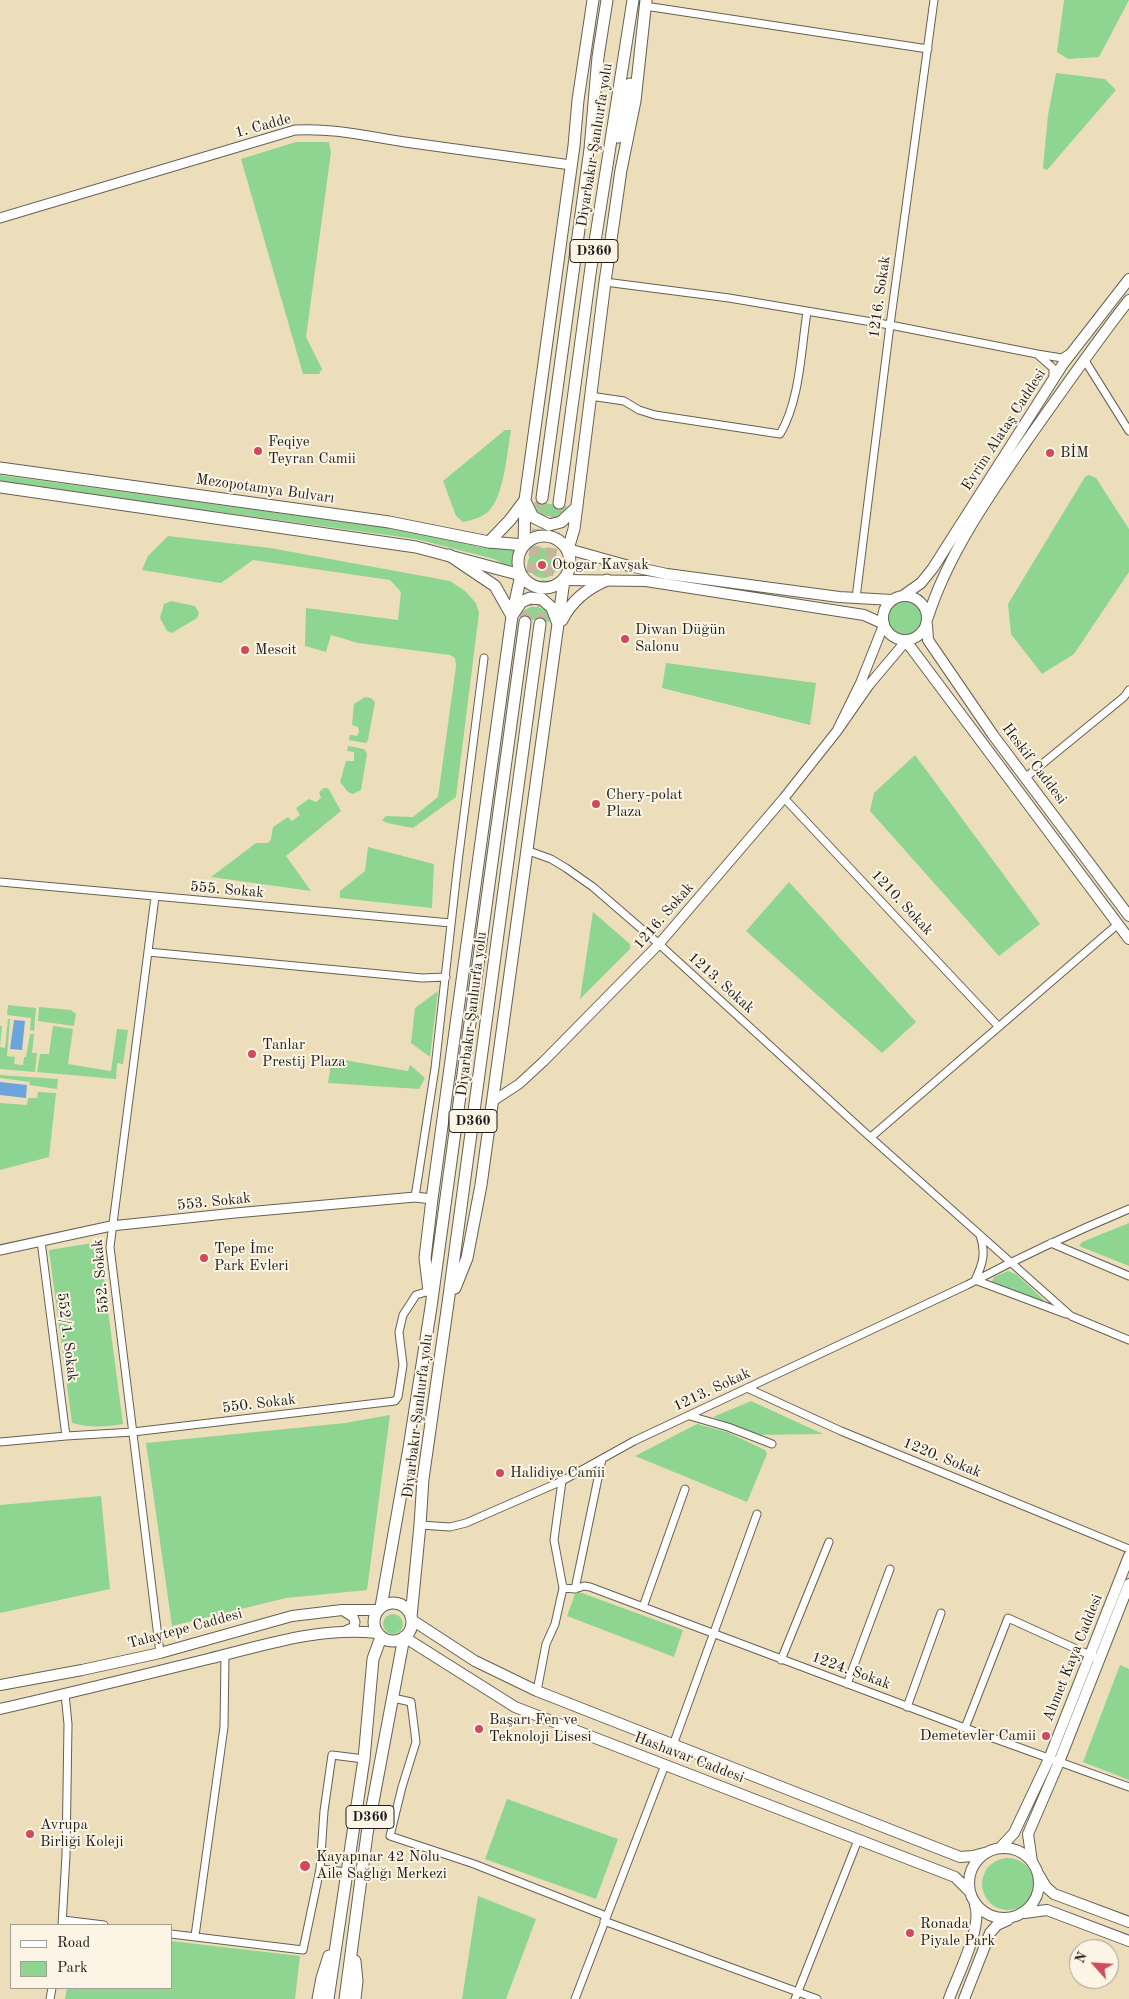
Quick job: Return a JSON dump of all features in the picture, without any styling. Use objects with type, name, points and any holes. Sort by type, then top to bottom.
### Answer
[{"type":"main road","points":[[431,1308],[425,1258],[432,1200],[512,616],[521,575],[518,560],[524,545],[525,500],[572,165],[578,100],[592,0]]},
{"type":"main road","name":"Diyarbakır-Şanlıurfa yolu","points":[[542,498],[590,148],[605,0]]},
{"type":"main road","name":"Diyarbakır-Şanlıurfa yolu","points":[[559,503],[605,179],[633,0]]},
{"type":"main road","points":[[448,1303],[467,1258],[481,1185],[564,580],[571,565],[568,549],[574,529],[605,282],[621,170],[635,101],[639,50],[646,3]]},
{"type":"main road","points":[[605,179],[619,132],[639,50]]},
{"type":"main road","name":"Evrim Alataş Caddesi","points":[[904,595],[921,583],[933,568],[1053,380],[1129,279]]},
{"type":"main road","name":"Evrim Alataş Caddesi","points":[[928,621],[934,598],[948,565],[1000,480],[1084,359],[1129,300]]},
{"type":"main road","name":"Mezopotamya Bulvarı","points":[[0,468],[389,522],[490,542],[524,545]]},
{"type":"main road","points":[[0,487],[416,547],[521,575],[526,582],[541,589],[558,585],[564,580],[646,581],[864,615],[884,624],[892,636],[906,641],[1129,939]]},
{"type":"main road","points":[[525,500],[533,517],[549,525],[561,522],[577,507]]},
{"type":"main road","points":[[490,542],[525,500]]},
{"type":"main road","points":[[524,545],[531,540],[547,536],[562,542],[568,549],[629,566],[667,574],[756,587],[856,598],[892,600],[904,595],[917,599],[923,604],[928,621],[919,636],[906,641]]},
{"type":"main road","points":[[449,555],[495,586],[512,616]]},
{"type":"main road","points":[[559,626],[568,608],[580,596],[594,585],[608,580]]},
{"type":"main road","points":[[512,616],[521,602],[530,598],[542,599],[552,608],[559,626]]},
{"type":"main road","points":[[884,624],[884,611],[892,600]]},
{"type":"main road","name":"Heskif Caddesi","points":[[928,621],[928,640],[993,734],[1129,916]]},
{"type":"main road","name":"Diyarbakır-Şanlıurfa yolu","points":[[379,1609],[409,1448],[431,1308],[525,622]]},
{"type":"main road","name":"Diyarbakır-Şanlıurfa yolu","points":[[411,1618],[423,1478],[540,624]]},
{"type":"main road","name":"Ahmet Kaya Caddesi","points":[[1032,1862],[1028,1834],[1059,1762],[1129,1556]]},
{"type":"main road","name":"Ahmet Kaya Caddesi","points":[[1000,1848],[1014,1833],[1129,1584]]},
{"type":"main road","points":[[379,1635],[374,1622],[379,1609],[392,1603],[399,1604],[404,1607],[411,1618],[475,1661],[537,1691],[960,1857],[973,1856],[1000,1848],[1012,1849],[1023,1854],[1032,1862],[1046,1886],[1054,1894],[1129,1922]]},
{"type":"main road","name":"Talaytepe Caddesi","points":[[0,1684],[82,1670],[160,1653],[292,1616],[342,1610],[379,1609]]},
{"type":"main road","points":[[0,1709],[290,1638],[344,1631],[379,1635],[392,1641],[404,1637],[410,1630],[411,1618]]},
{"type":"main road","name":"D360","points":[[328,1999],[364,1759],[373,1659],[379,1635]]},
{"type":"main road","name":"D360","points":[[345,1999],[367,1834],[404,1637]]},
{"type":"main road","name":"Hashavar Caddesi","points":[[404,1637],[515,1707],[955,1877],[970,1891]]},
{"type":"main road","points":[[948,1999],[975,1931],[978,1913],[970,1891],[969,1880],[972,1869],[979,1859],[988,1852]]},
{"type":"main road","points":[[964,1999],[990,1933],[997,1925],[1023,1913],[1032,1906],[1040,1884],[1038,1872]]},
{"type":"main road","points":[[974,1902],[990,1916],[1002,1919],[1013,1918]]},
{"type":"main road","points":[[1023,1913],[1047,1910],[1129,1941]]},
{"type":"main road","points":[[318,1999],[322,1978],[338,1928]]},
{"type":"main road","points":[[354,1941],[357,1981],[355,1999]]},
{"type":"street","name":"1216. Sokak","points":[[856,598],[890,325],[934,0]]},
{"type":"street","points":[[646,3],[928,50]]},
{"type":"street","name":"1. Cadde","points":[[0,218],[295,130],[321,129],[343,131],[405,142],[572,165]]},
{"type":"street","points":[[605,282],[729,298],[890,325],[1062,358],[1075,349]]},
{"type":"street","points":[[590,396],[624,401],[639,410],[655,415],[780,434],[788,421],[797,381],[807,312]]},
{"type":"street","points":[[1037,354],[1053,368],[1053,380]]},
{"type":"street","points":[[1084,359],[1129,431]]},
{"type":"street","points":[[836,731],[861,682],[884,624]]},
{"type":"street","points":[[836,731],[869,685],[906,641]]},
{"type":"street","points":[[415,1197],[435,1068],[484,658]]},
{"type":"street","points":[[1026,778],[1124,697],[1129,690]]},
{"type":"street","name":"1216. Sokak","points":[[492,1100],[519,1084],[544,1061],[659,944],[784,798],[836,731]]},
{"type":"street","name":"1210. Sokak","points":[[784,798],[998,1027]]},
{"type":"street","name":"1213. Sokak","points":[[526,850],[551,859],[566,868],[592,887],[659,944],[1071,1316],[1129,1340]]},
{"type":"street","name":"555. Sokak","points":[[0,882],[451,923]]},
{"type":"street","name":"552. Sokak","points":[[155,897],[111,1226],[110,1247],[160,1653]]},
{"type":"street","points":[[871,1137],[1118,924]]},
{"type":"street","points":[[148,952],[422,978],[446,977]]},
{"type":"street","name":"553. Sokak","points":[[0,1250],[111,1226],[415,1197],[432,1200]]},
{"type":"street","points":[[1011,1262],[1129,1210]]},
{"type":"street","points":[[980,1233],[984,1247],[984,1256],[975,1280],[1071,1316]]},
{"type":"street","name":"552/1. Sokak","points":[[41,1241],[66,1436]]},
{"type":"street","points":[[1051,1243],[1129,1276]]},
{"type":"street","name":"1213. Sokak","points":[[420,1525],[450,1526],[466,1523],[562,1481],[634,1441],[1011,1262]]},
{"type":"street","name":"550. Sokak","points":[[0,1442],[133,1432],[395,1401],[398,1396],[403,1365],[399,1332],[403,1315],[416,1295],[429,1291]]},
{"type":"street","name":"1220. Sokak","points":[[747,1388],[841,1431],[1129,1550]]},
{"type":"street","points":[[690,1416],[728,1426],[772,1444]]},
{"type":"street","points":[[575,1589],[602,1459]]},
{"type":"street","points":[[537,1691],[546,1644],[555,1624],[563,1588],[554,1540],[562,1481]]},
{"type":"street","points":[[644,1607],[685,1489]]},
{"type":"street","points":[[674,1745],[757,1514]]},
{"type":"street","points":[[781,1660],[829,1542]]},
{"type":"street","points":[[847,1684],[890,1569]]},
{"type":"street","name":"1224. Sokak","points":[[563,1588],[590,1587],[907,1707],[1129,1787]]},
{"type":"street","points":[[342,1610],[353,1617],[355,1622],[354,1627],[344,1631]]},
{"type":"street","points":[[907,1707],[941,1613]]},
{"type":"street","points":[[965,1728],[1008,1618],[1095,1657]]},
{"type":"street","points":[[195,1936],[224,1727],[225,1655]]},
{"type":"street","points":[[66,1694],[68,1724],[63,1923],[84,1924]]},
{"type":"street","points":[[393,1698],[411,1702],[416,1742],[402,1786],[390,1836],[474,1864],[796,1996],[817,1999]]},
{"type":"street","points":[[172,1934],[303,1950],[320,1869],[324,1811],[332,1755],[364,1759]]},
{"type":"street","points":[[575,1999],[664,1765]]},
{"type":"street","points":[[796,1996],[858,1840]]},
{"type":"street","points":[[320,1869],[347,1872]]},
{"type":"green space","points":[[1064,0],[1129,0],[1099,57],[1068,59],[1057,52]]},
{"type":"green space","points":[[1056,73],[1105,79],[1116,90],[1047,170],[1043,168],[1048,115]]},
{"type":"green space","points":[[296,142],[329,142],[331,152],[306,337],[322,369],[319,374],[303,374],[241,159]]},
{"type":"green space","points":[[505,430],[511,430],[504,474],[498,496],[488,512],[463,522],[456,516],[443,481]]},
{"type":"green space","points":[[0,475],[410,531],[480,547],[515,549],[512,569],[494,559],[416,539],[0,482]]},
{"type":"green space","points":[[1089,475],[1096,478],[1129,529],[1129,572],[1074,654],[1042,674],[1011,634],[1008,604],[1085,477]]},
{"type":"green space","points":[[534,502],[567,506],[558,515],[550,517],[538,512]]},
{"type":"green space","points":[[168,536],[270,548],[450,581],[465,591],[476,603],[479,613],[456,797],[413,828],[387,823],[382,820],[386,816],[413,817],[438,797],[456,666],[455,658],[450,655],[358,643],[331,635],[326,652],[305,646],[306,608],[398,620],[401,592],[390,580],[253,560],[221,583],[142,570],[148,556]]},
{"type":"green space","points":[[543,548],[554,552],[558,563],[554,574],[543,578],[532,574],[528,563],[532,552]]},
{"type":"green space","points":[[906,600],[919,606],[925,619],[919,632],[906,638],[893,632],[887,619],[893,606]]},
{"type":"green space","points":[[171,601],[195,606],[199,613],[197,618],[172,633],[167,631],[160,618],[164,604]]},
{"type":"green space","points":[[538,607],[548,611],[551,622],[520,618],[524,610]]},
{"type":"green space","points":[[666,663],[816,683],[810,725],[662,688]]},
{"type":"green space","points":[[365,697],[371,698],[375,702],[366,743],[349,740],[350,735],[357,736],[359,732],[358,727],[352,725],[354,704]]},
{"type":"green space","points":[[348,746],[364,749],[367,754],[361,790],[353,794],[348,792],[340,782],[346,761],[354,761],[354,752],[347,751]]},
{"type":"green space","points":[[915,755],[1040,924],[999,956],[870,811],[874,793]]},
{"type":"green space","points":[[324,788],[328,788],[341,811],[286,856],[311,891],[211,877],[256,843],[268,843],[271,839],[273,827],[288,817],[292,821],[300,815],[296,808],[309,799],[316,802],[321,798],[319,792]]},
{"type":"green space","points":[[368,847],[434,864],[432,908],[340,898],[340,891],[365,871]]},
{"type":"green space","points":[[789,882],[916,1022],[882,1053],[746,931]]},
{"type":"green space","points":[[593,912],[630,944],[630,949],[580,999]]},
{"type":"green space","points":[[438,991],[430,1057],[411,1043],[415,1008]]},
{"type":"green space","points":[[8,1005],[36,1008],[34,1031],[30,1030],[31,1018],[7,1015]]},
{"type":"green space","points":[[39,1007],[71,1010],[76,1014],[74,1026],[38,1021]]},
{"type":"green space","points":[[8,1019],[10,1019],[7,1056],[15,1057],[14,1064],[23,1065],[30,1034],[34,1034],[32,1053],[37,1053],[35,1072],[0,1069],[0,1047],[5,1048]]},
{"type":"green space","points":[[0,1026],[2,1026],[0,1047]]},
{"type":"green space","points":[[53,1026],[73,1029],[68,1064],[111,1071],[117,1029],[128,1030],[123,1064],[117,1063],[116,1079],[37,1072],[40,1054],[49,1054]]},
{"type":"green space","points":[[332,1058],[408,1071],[410,1065],[425,1078],[419,1089],[328,1083]]},
{"type":"green space","points":[[0,1075],[58,1079],[57,1089],[29,1085],[30,1082],[0,1078]]},
{"type":"green space","points":[[38,1092],[56,1093],[49,1157],[0,1170],[0,1103],[27,1105],[28,1098],[37,1098]]},
{"type":"green space","points":[[1129,1223],[1129,1266],[1079,1246],[1082,1242]]},
{"type":"green space","points":[[99,1242],[123,1424],[85,1426],[72,1423],[49,1250]]},
{"type":"green space","points":[[1008,1271],[1016,1274],[1044,1302],[992,1282],[994,1277]]},
{"type":"green space","points":[[751,1401],[823,1434],[757,1435],[713,1417]]},
{"type":"green space","points":[[390,1415],[367,1590],[286,1598],[172,1626],[146,1443],[345,1423]]},
{"type":"green space","points":[[697,1424],[727,1432],[765,1450],[767,1454],[747,1502],[635,1456]]},
{"type":"green space","points":[[101,1496],[110,1589],[0,1613],[0,1505]]},
{"type":"green space","points":[[579,1592],[683,1630],[674,1657],[567,1616],[575,1594]]},
{"type":"green space","points":[[393,1614],[400,1617],[403,1624],[400,1631],[393,1634],[386,1631],[383,1624],[386,1617]]},
{"type":"green space","points":[[1120,1665],[1129,1669],[1129,1780],[1083,1762]]},
{"type":"green space","points":[[507,1799],[618,1839],[596,1899],[485,1859]]},
{"type":"green space","points":[[1008,1858],[1018,1860],[1026,1866],[1032,1874],[1034,1884],[1032,1894],[1026,1902],[1018,1908],[1008,1910],[998,1908],[990,1902],[984,1894],[982,1884],[984,1874],[990,1866],[998,1860]]},
{"type":"green space","points":[[478,1896],[536,1919],[506,1999],[462,1999]]},
{"type":"green space","points":[[172,1941],[300,1956],[295,1999],[65,1999],[67,1989],[172,1989]]},
{"type":"water","points":[[14,1020],[25,1021],[22,1050],[10,1049]]},
{"type":"water","points":[[0,1082],[27,1085],[26,1098],[0,1095]]},
{"type":"tunnel","points":[[525,622],[542,498]]},
{"type":"tunnel","points":[[540,624],[559,503]]},
{"type":"place","name":"Feqiye Teyran Camii","points":[[258,451]]},
{"type":"place","name":"BİM","points":[[1050,453]]},
{"type":"place","name":"Otogar Kavşak","points":[[542,565]]},
{"type":"place","name":"Diwan Düğün Salonu","points":[[625,639]]},
{"type":"place","name":"Mescit","points":[[245,650]]},
{"type":"place","name":"Chery-polat Plaza","points":[[596,804]]},
{"type":"place","name":"Tanlar Prestij Plaza","points":[[252,1054]]},
{"type":"place","name":"Tepe İmc Park Evleri","points":[[204,1258]]},
{"type":"place","name":"Halidiye Camii","points":[[500,1473]]},
{"type":"place","name":"Başarı Fen ve Teknoloji Lisesi","points":[[479,1729]]},
{"type":"place","name":"Demetevler Camii","points":[[1046,1736]]},
{"type":"place","name":"Avrupa Birliği Koleji","points":[[30,1834]]},
{"type":"place","name":"Kayapınar 42 Nolu Aile Sağlığı Merkezi","points":[[305,1866]]},
{"type":"place","name":"Ronada Piyale Park","points":[[910,1933]]}]
